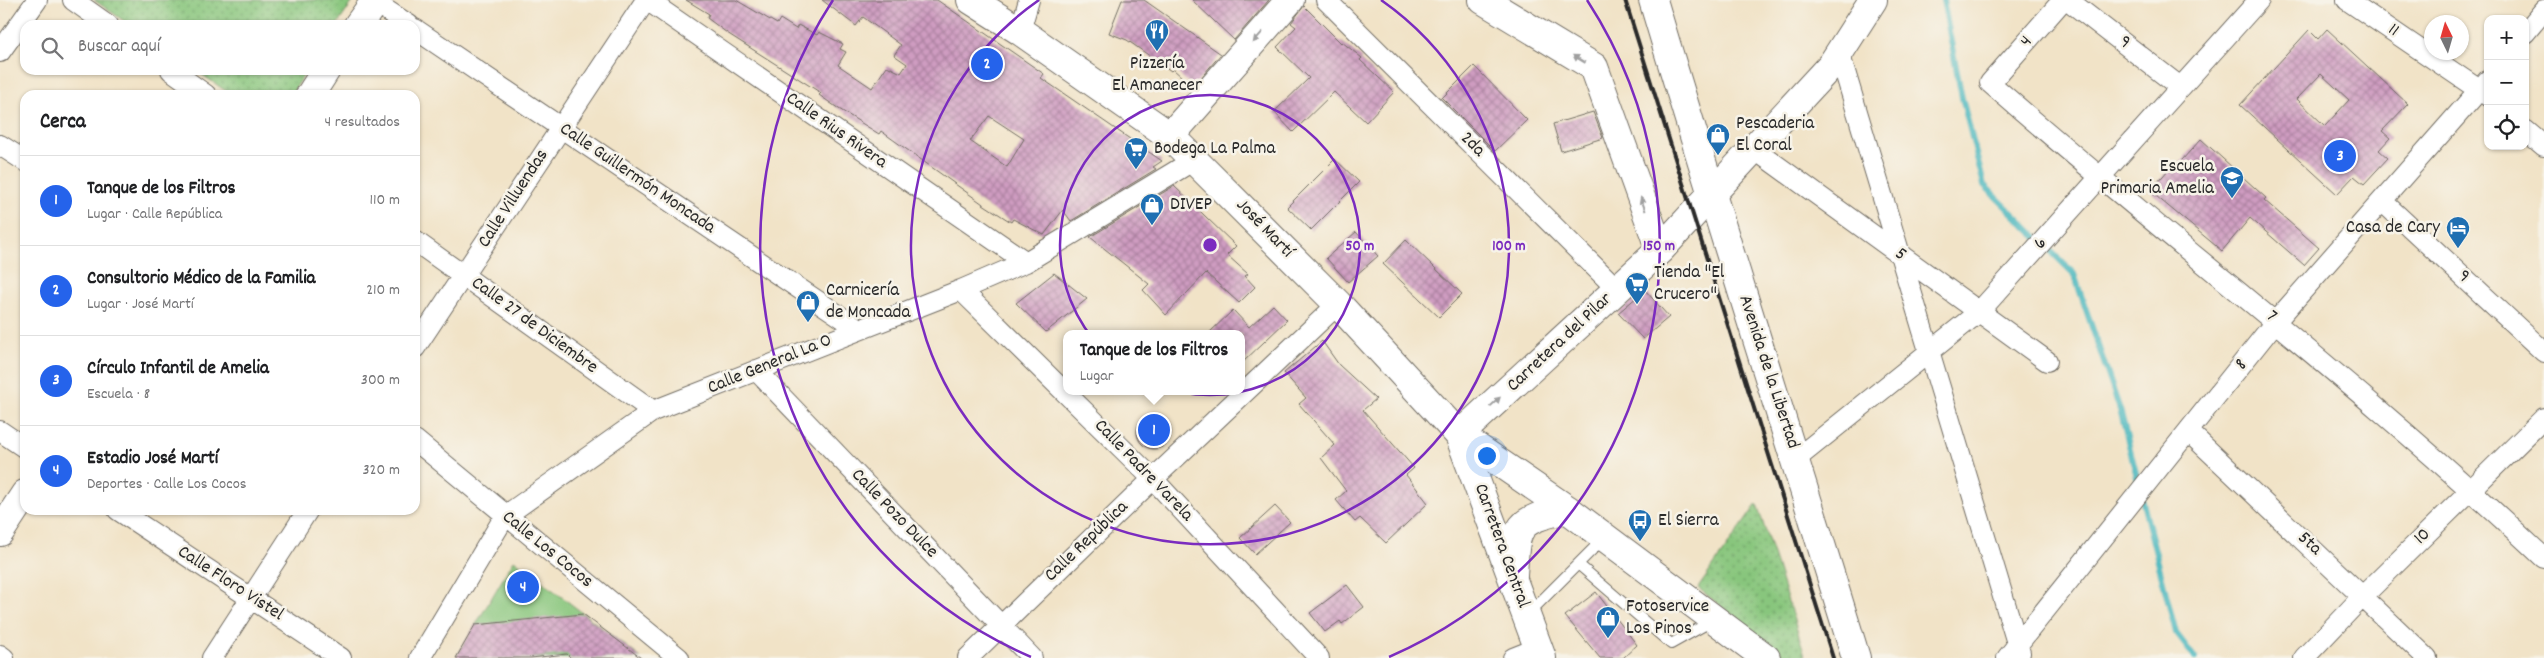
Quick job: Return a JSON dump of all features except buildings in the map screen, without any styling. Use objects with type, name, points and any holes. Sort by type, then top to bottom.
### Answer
[{"type":"main road","name":"José Martí","points":[[971,0],[1020,31],[1170,136],[1338,304],[1460,435]]},
{"type":"main road","points":[[1170,136],[1290,0]]},
{"type":"main road","points":[[1482,0],[1594,67],[1660,250]]},
{"type":"main road","name":"Avenida de la Libertad","points":[[1653,0],[1711,196],[1796,459],[1856,658]]},
{"type":"main road","name":"Carretera del Pilar","points":[[1460,435],[1660,250],[1832,64],[1872,0]]},
{"type":"main road","points":[[361,20],[374,1]]},
{"type":"main road","points":[[313,90],[323,75]]},
{"type":"main road","points":[[1460,435],[1567,509],[1766,658]]},
{"type":"main road","name":"Carretera Central","points":[[1460,435],[1513,575],[1540,653]]},
{"type":"main road","points":[[0,532],[20,502]]},
{"type":"main road","points":[[1513,575],[1515,537],[1526,523],[1544,514],[1567,509]]},
{"type":"street","points":[[23,20],[37,0]]},
{"type":"street","points":[[74,0],[101,20]]},
{"type":"street","name":"Calle Villuendas","points":[[420,341],[646,0]]},
{"type":"street","name":"Calle Rius Rivera","points":[[646,0],[1026,262]]},
{"type":"street","points":[[1020,31],[1029,0]]},
{"type":"street","name":"2da","points":[[1326,0],[1618,290]]},
{"type":"street","name":"4","points":[[1990,83],[2063,0]]},
{"type":"street","name":"9","points":[[2068,0],[2180,87]]},
{"type":"street","name":"6","points":[[1796,459],[1979,312],[2259,0]]},
{"type":"street","name":"11","points":[[2348,0],[2484,87]]},
{"type":"street","points":[[374,1],[402,20]]},
{"type":"street","points":[[2529,28],[2544,10]]},
{"type":"street","points":[[0,52],[20,24]]},
{"type":"street","name":"Calle Guillermón Moncada","points":[[420,32],[859,329]]},
{"type":"street","points":[[1839,52],[1929,352],[2015,654]]},
{"type":"street","points":[[178,75],[199,90]]},
{"type":"street","name":"7","points":[[1990,83],[2099,178],[2276,321],[2471,489],[2544,558]]},
{"type":"street","name":"8","points":[[2015,654],[2127,508],[2276,321],[2484,89]]},
{"type":"street","points":[[2529,133],[2544,146]]},
{"type":"street","points":[[0,145],[20,158]]},
{"type":"street","name":"5","points":[[1754,149],[2047,361]]},
{"type":"street","name":"Calle General La O","points":[[420,658],[505,516],[653,411],[960,290],[1026,262],[1194,160]]},
{"type":"street","name":"9","points":[[2382,201],[2544,352]]},
{"type":"street","name":"Calle 27 de Diciembre","points":[[420,244],[653,411]]},
{"type":"street","name":"Calle Padre Varela","points":[[960,290],[1063,391]]},
{"type":"street","name":"Calle República","points":[[1245,392],[1338,304]]},
{"type":"street","name":"Calle Pozo Dulce","points":[[756,370],[1032,658]]},
{"type":"street","name":"Calle Padre Varela","points":[[1067,395],[1152,479],[1319,658]]},
{"type":"street","name":"Calle República","points":[[968,658],[1001,624],[1241,395]]},
{"type":"street","name":"10","points":[[2304,658],[2363,596],[2544,418]]},
{"type":"street","points":[[0,431],[20,445]]},
{"type":"street","name":"5ta","points":[[2189,432],[2427,658]]},
{"type":"street","name":"Calle Los Cocos","points":[[420,444],[680,658]]},
{"type":"street","name":"Calle Floro Vistel","points":[[126,515],[252,597],[341,658]]},
{"type":"street","points":[[212,658],[305,515]]},
{"type":"street","points":[[1513,658],[1540,653]]},
{"type":"street","points":[[0,656],[4,658]]},
{"type":"lane","points":[[1527,616],[1605,537]]},
{"type":"lane","points":[[1578,564],[1671,644],[1715,619]]},
{"type":"green space","points":[[94,0],[354,0],[340,20],[123,20]]},
{"type":"green space","points":[[202,75],[304,75],[294,90],[225,90]]},
{"type":"green space","points":[[1757,504],[1806,658],[1786,658],[1698,588]]},
{"type":"green space","points":[[514,560],[641,658],[456,658]]},
{"type":"waterway","points":[[1943,0],[1962,98],[1984,185],[2074,274],[2121,413],[2139,485]]},
{"type":"waterway","points":[[2141,495],[2176,633],[2195,658]]},
{"type":"railway","points":[[1625,0],[1833,658]]},
{"type":"place","name":"Pizzería El Amanecer","points":[[1157,52]]},
{"type":"place","name":"Consultorio Médico de la Familia","points":[[987,64]]},
{"type":"place","name":"Pescaderia El Coral","points":[[1718,156]]},
{"type":"place","name":"Círculo Infantil de Amelia","points":[[2340,156]]},
{"type":"place","name":"Bodega La Palma","points":[[1136,170]]},
{"type":"place","name":"Escuela Primaria Amelia","points":[[2232,199]]},
{"type":"place","name":"DIVEP","points":[[1152,226]]},
{"type":"place","name":"Casa de Cary","points":[[2458,249]]},
{"type":"place","name":"Tienda \"El Crucero\"","points":[[1637,305]]},
{"type":"place","name":"Carnicería de Moncada","points":[[808,323]]},
{"type":"place","name":"Tanque de los Filtros","points":[[1154,430]]},
{"type":"place","name":"El Sierra","points":[[1640,542]]},
{"type":"place","name":"Estadio José Martí","points":[[523,587]]},
{"type":"place","name":"Fotoservice Los Pinos","points":[[1608,639]]}]
